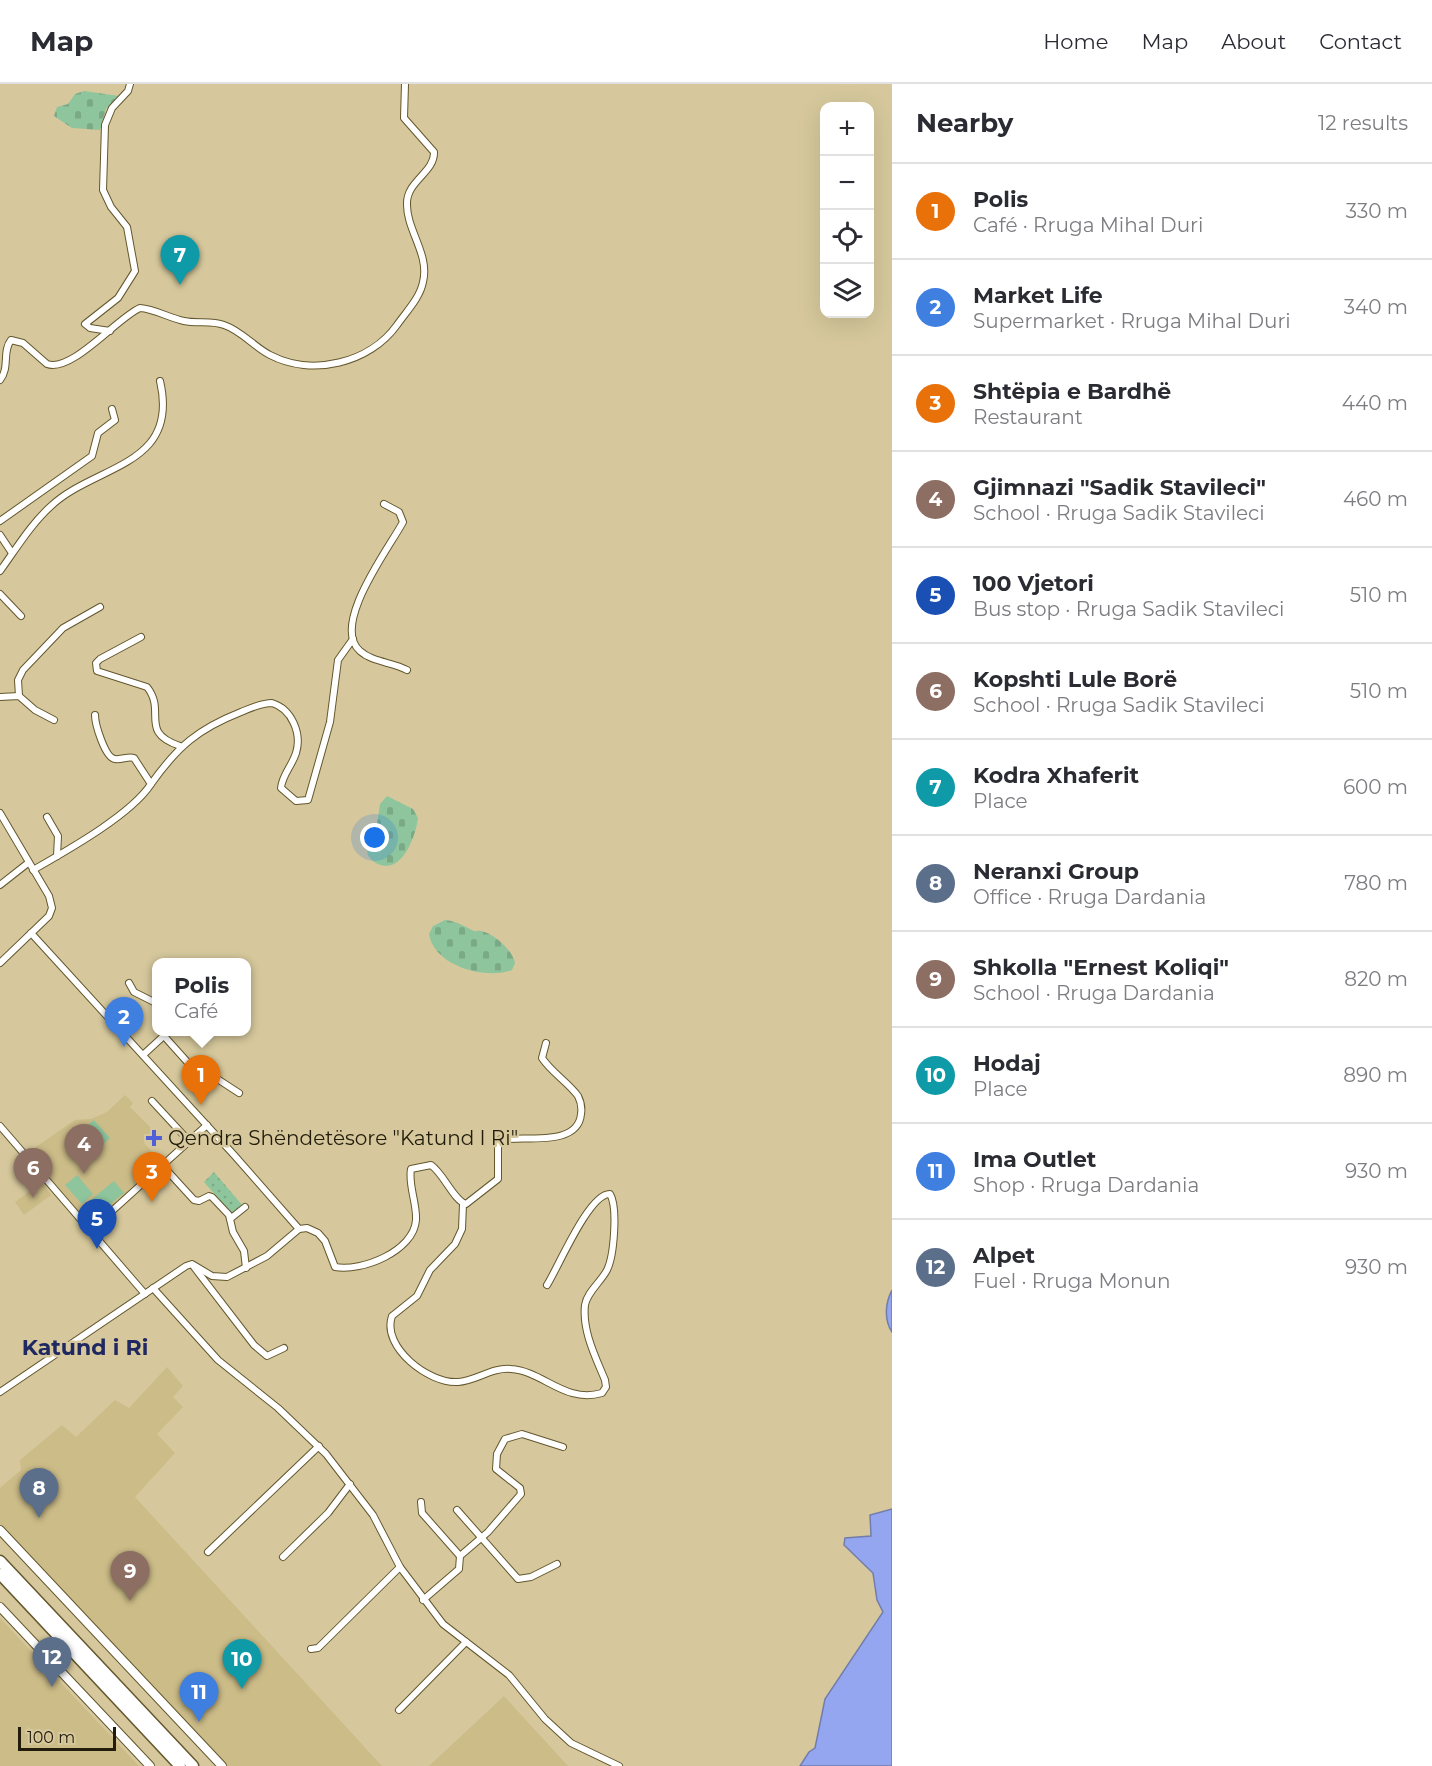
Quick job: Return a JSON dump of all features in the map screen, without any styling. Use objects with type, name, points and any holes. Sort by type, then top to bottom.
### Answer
[{"type":"highway","points":[[0,1561],[194,1766]]},
{"type":"highway","points":[[0,1574],[180,1766]]},
{"type":"main road","points":[[0,1530],[222,1766]]},
{"type":"main road","points":[[0,1607],[150,1766]]},
{"type":"street","points":[[110,331],[90,328],[85,324],[118,297],[135,271],[127,228],[103,190],[105,125],[112,108],[128,91],[130,84]]},
{"type":"street","points":[[0,380],[7,369],[8,347],[11,340],[23,343],[52,366],[64,362],[140,308],[182,321],[225,325],[273,357],[304,364],[358,359],[372,351],[392,331],[416,298],[424,282],[424,261],[406,204],[411,188],[429,167],[434,152],[404,118],[405,84]]},
{"type":"street","points":[[0,571],[50,507],[144,450],[164,415],[160,381]]},
{"type":"street","points":[[0,521],[92,456],[98,433],[115,420],[112,409]]},
{"type":"street","points":[[384,504],[399,512],[403,522],[355,608],[353,639],[357,648],[365,655],[407,670]]},
{"type":"street","points":[[0,535],[12,553]]},
{"type":"street","points":[[0,594],[21,616]]},
{"type":"street","points":[[19,696],[18,680],[23,670],[63,628],[100,607]]},
{"type":"street","points":[[141,637],[100,658],[96,663],[97,671],[147,687],[154,699],[156,732],[164,741],[180,746]]},
{"type":"street","points":[[33,870],[95,832],[140,796],[152,784],[180,746],[228,715],[267,703],[277,704],[292,719],[297,745],[281,788],[296,801],[308,800],[330,722],[338,660],[353,639]]},
{"type":"street","points":[[0,697],[19,696],[35,710],[54,720]]},
{"type":"street","points":[[95,715],[96,728],[111,757],[116,760],[134,758],[152,784]]},
{"type":"street","points":[[0,813],[49,896],[52,908],[49,916],[0,963]]},
{"type":"street","points":[[47,817],[58,836],[57,856]]},
{"type":"street","points":[[0,885],[28,863]]},
{"type":"street","points":[[31,933],[299,1229]]},
{"type":"street","points":[[129,983],[134,992],[152,1000]]},
{"type":"street","points":[[143,1055],[164,1036]]},
{"type":"street","points":[[168,1036],[198,1074],[219,1080],[239,1094]]},
{"type":"street","points":[[463,1204],[469,1203],[498,1179],[500,1167],[498,1140],[559,1136],[572,1131],[580,1122],[580,1099],[542,1058],[546,1043]]},
{"type":"street","points":[[152,1101],[189,1141]]},
{"type":"street","points":[[91,1230],[207,1125]]},
{"type":"street","points":[[0,1126],[145,1294]]},
{"type":"street","points":[[192,1264],[219,1278],[246,1268],[267,1256],[299,1229],[307,1228],[322,1237],[335,1267],[374,1262],[388,1256],[403,1245],[415,1227],[416,1206],[410,1173],[411,1169],[427,1164],[440,1172],[463,1204],[462,1229],[455,1244],[430,1270],[417,1296],[392,1316],[390,1335],[402,1354],[431,1374],[446,1381],[459,1382],[491,1372],[514,1369],[572,1393],[602,1394],[606,1387],[606,1380],[590,1339],[585,1306],[612,1257],[614,1207],[610,1194],[603,1195],[596,1202],[571,1238],[567,1251],[547,1285]]},
{"type":"street","points":[[162,1165],[194,1200],[199,1201],[209,1196],[212,1197],[230,1219],[233,1232],[244,1251],[246,1268]]},
{"type":"street","points":[[230,1219],[245,1207]]},
{"type":"street","points":[[0,1392],[192,1264]]},
{"type":"street","points":[[192,1264],[254,1345],[267,1356],[284,1348]]},
{"type":"street","points":[[153,1288],[218,1360],[275,1405],[319,1446],[373,1515],[399,1567],[443,1624],[509,1675],[545,1719],[564,1738],[584,1751],[619,1766]]},
{"type":"street","points":[[423,1600],[459,1569],[460,1556],[514,1504],[522,1491],[496,1469],[497,1454],[505,1440],[522,1434],[563,1448]]},
{"type":"street","points":[[208,1552],[319,1446]]},
{"type":"street","points":[[283,1557],[328,1513],[350,1484]]},
{"type":"street","points":[[422,1502],[422,1513],[460,1556]]},
{"type":"street","points":[[457,1510],[518,1579],[538,1575],[557,1564]]},
{"type":"street","points":[[311,1649],[318,1648],[399,1567]]},
{"type":"street","points":[[399,1710],[466,1642]]},
{"type":"shaded area","points":[[125,1095],[133,1103],[130,1107],[155,1132],[144,1143],[161,1161],[90,1225],[27,1153],[75,1120],[91,1119],[107,1112]]},
{"type":"shaded area","points":[[42,1182],[51,1195],[24,1215],[15,1202]]},
{"type":"shaded area","points":[[167,1367],[183,1386],[173,1397],[183,1407],[157,1434],[175,1453],[135,1497],[382,1766],[223,1766],[0,1530],[0,1488],[21,1470],[20,1460],[62,1425],[76,1437],[115,1400],[129,1408]]},
{"type":"shaded area","points":[[0,1618],[139,1766],[0,1766]]},
{"type":"shaded area","points":[[504,1696],[568,1766],[429,1766]]},
{"type":"green space","points":[[84,91],[119,96],[106,109],[100,130],[72,128],[54,116],[57,107],[68,104],[75,94]]},
{"type":"green space","points":[[387,796],[413,809],[418,818],[407,850],[402,858],[389,866],[376,863],[367,853],[376,831],[380,804]]},
{"type":"green space","points":[[445,920],[456,922],[475,931],[486,932],[497,939],[507,948],[513,958],[515,963],[512,970],[501,973],[475,971],[462,968],[440,955],[429,934],[433,926]]},
{"type":"green space","points":[[94,1120],[110,1138],[100,1147],[83,1129]]},
{"type":"green space","points":[[214,1172],[243,1206],[233,1215],[204,1182]]},
{"type":"green space","points":[[77,1175],[93,1194],[82,1204],[65,1185]]},
{"type":"green space","points":[[114,1181],[124,1193],[97,1215],[87,1203]]},
{"type":"water","points":[[892,1290],[892,1332],[886,1311]]},
{"type":"water","points":[[892,1509],[892,1766],[800,1766],[809,1752],[815,1748],[825,1699],[883,1612],[877,1600],[873,1573],[844,1545],[845,1538],[871,1536],[870,1515]]},
{"type":"place","name":"Kodra Xhaferit","points":[[180,285]]},
{"type":"place","name":"Market Life","points":[[124,1047]]},
{"type":"place","name":"Polis","points":[[201,1105]]},
{"type":"place","name":"Qendra Shëndetësore \"Katund I Ri\"","points":[[154,1138]]},
{"type":"place","name":"Gjimnazi \"Sadik Stavileci\"","points":[[84,1174]]},
{"type":"place","name":"Kopshti Lule Borë","points":[[33,1198]]},
{"type":"place","name":"Shtëpia e Bardhë","points":[[152,1202]]},
{"type":"place","name":"100 Vjetori","points":[[97,1249]]},
{"type":"place","name":"Neranxi Group","points":[[39,1518]]},
{"type":"place","name":"Shkolla \"Ernest Koliqi\"","points":[[130,1601]]},
{"type":"place","name":"Alpet","points":[[52,1687]]},
{"type":"place","name":"Hodaj","points":[[242,1689]]},
{"type":"place","name":"Ima Outlet","points":[[199,1722]]},
{"type":"district","name":"Katund i Ri","points":[[85,1347]]}]
